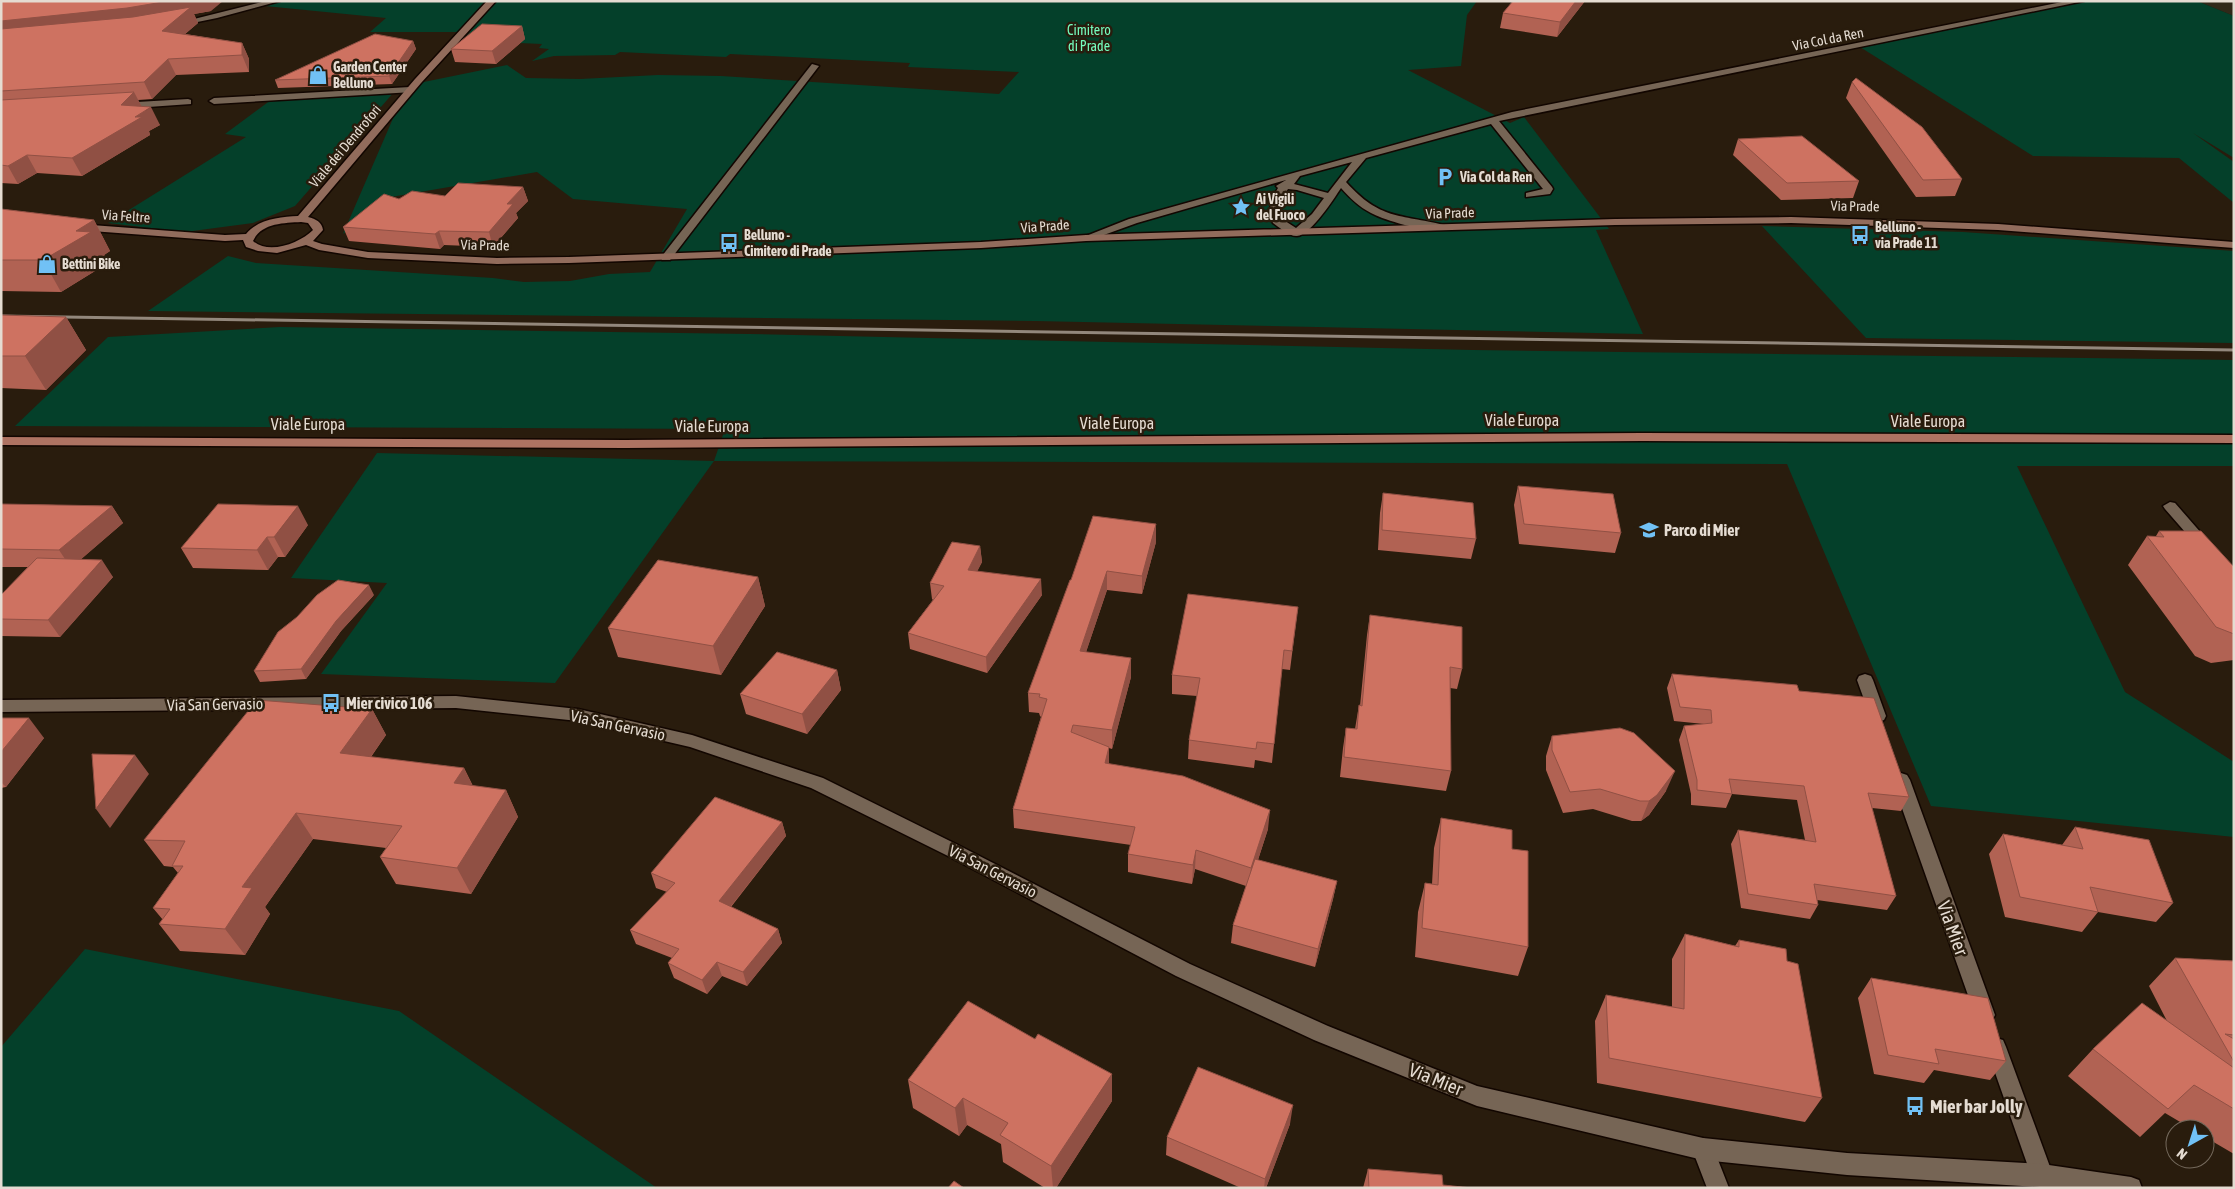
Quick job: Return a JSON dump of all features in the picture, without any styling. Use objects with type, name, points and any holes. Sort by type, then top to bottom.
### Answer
[{"type":"main road","name":"Viale dei Dendrofori","points":[[300,219],[337,179],[456,37],[492,1]]},
{"type":"main road","points":[[300,219],[311,221],[317,225],[318,230],[314,236],[305,241],[285,248],[264,249],[250,245],[248,241],[249,237],[257,230],[270,224],[300,219]]},
{"type":"main road","name":"Via Prade","points":[[305,241],[319,247],[343,252],[497,261],[666,258],[981,245],[1086,238],[1297,234],[1615,222],[1865,221],[1998,227],[2234,245]]},
{"type":"main road","name":"Via Feltre","points":[[67,227],[225,238],[249,237]]},
{"type":"main road","name":"Viale Europa","points":[[1,441],[635,444],[1642,437],[2234,439]]},
{"type":"street","points":[[171,24],[217,16],[276,1]]},
{"type":"street","name":"Via Col da Ren","points":[[1086,238],[1133,221],[1257,185],[1512,115],[2080,1]]},
{"type":"street","points":[[666,258],[815,66]]},
{"type":"street","points":[[214,101],[410,90]]},
{"type":"street","points":[[110,107],[188,102]]},
{"type":"street","points":[[1493,120],[1548,190],[1541,194],[1530,195]]},
{"type":"street","points":[[1284,186],[1275,203],[1277,220],[1297,234],[1320,213],[1345,176],[1361,158]]},
{"type":"street","name":"Via Col da Ren","points":[[1284,186],[1301,173]]},
{"type":"street","points":[[1342,183],[1353,198],[1373,212],[1412,224],[1444,228]]},
{"type":"street","name":"Via Col da Ren","points":[[1257,185],[1307,189],[1332,197]]},
{"type":"street","points":[[2170,506],[2215,556]]},
{"type":"street","points":[[1865,680],[1885,736]]},
{"type":"street","name":"Via San Gervasio","points":[[1,706],[456,702],[587,717],[692,741],[817,783],[952,850],[1182,970]]},
{"type":"street","name":"Via Mier","points":[[1895,764],[2042,1175]]},
{"type":"street","name":"Via Mier","points":[[1182,970],[1321,1032],[1477,1096],[1702,1149],[1847,1164],[2042,1175],[2131,1188]]},
{"type":"street","points":[[1702,1149],[1718,1188]]},
{"type":"shaded area","points":[[2197,1],[2234,1],[2234,16]]},
{"type":"green space","name":"Cimitero di Prade","points":[[282,1],[1477,1],[1467,15],[1461,66],[1408,70],[1510,123],[1524,117],[1609,229],[1596,230],[1643,334],[1035,321],[148,311],[228,256],[256,263],[493,278],[524,282],[570,281],[609,274],[650,272],[687,209],[573,199],[537,172],[391,197],[343,234],[404,93],[414,84],[507,65],[526,78],[580,79],[658,75],[721,76],[999,94],[1019,72],[908,67],[910,63],[730,54],[726,57],[620,52],[615,55],[554,56],[532,61],[549,49],[539,48],[542,44],[498,42],[456,46],[470,32],[370,32],[386,18],[265,6]]},
{"type":"green space","points":[[2065,1],[2197,1],[2234,16],[2234,158],[2193,133],[2234,162],[2234,203],[2179,158],[2033,156],[1860,47]]},
{"type":"green space","points":[[394,92],[295,206],[253,223],[185,232],[108,223],[246,137],[225,134],[271,100]]},
{"type":"green space","points":[[1762,226],[1963,232],[2234,251],[2234,343],[1866,338]]},
{"type":"green space","points":[[280,327],[749,334],[1473,350],[2234,360],[2234,466],[2017,466],[2125,692],[2234,762],[2234,837],[1931,806],[1787,464],[714,461],[725,429],[15,426],[108,337]]},
{"type":"green space","points":[[377,453],[714,461],[555,683],[321,674],[387,583],[291,578]]},
{"type":"green space","points":[[85,949],[399,1011],[657,1188],[1,1188],[1,1047]]},
{"type":"building","points":[[1,1],[169,1],[127,8],[1,21]]},
{"type":"building","points":[[1513,1],[1576,1],[1560,22],[1503,13]]},
{"type":"building","points":[[191,7],[162,31],[242,43],[242,55],[168,59],[144,82],[1,91],[1,29],[133,17]]},
{"type":"building","points":[[482,24],[522,26],[492,51],[451,49]]},
{"type":"building","points":[[375,34],[413,41],[389,76],[275,80]]},
{"type":"building","points":[[1856,78],[1922,127],[1962,179],[1923,180],[1852,82]]},
{"type":"building","points":[[134,92],[121,105],[151,107],[135,117],[142,117],[72,158],[27,155],[8,166],[1,165],[1,100]]},
{"type":"building","points":[[1802,136],[1859,181],[1787,183],[1738,139]]},
{"type":"building","points":[[458,183],[523,187],[507,204],[513,204],[489,232],[439,231],[435,234],[343,227],[384,194],[399,199],[412,191],[445,196]]},
{"type":"building","points":[[1,209],[94,220],[76,231],[91,232],[43,260],[1,260]]},
{"type":"building","points":[[1,315],[66,317],[25,356],[1,356]]},
{"type":"building","points":[[1518,486],[1613,494],[1621,533],[1524,524]]},
{"type":"building","points":[[1383,493],[1473,503],[1476,539],[1382,530]]},
{"type":"building","points":[[1,504],[112,506],[59,550],[1,549]]},
{"type":"building","points":[[218,504],[298,506],[274,537],[267,537],[257,550],[181,548]]},
{"type":"building","points":[[1093,516],[1156,524],[1142,576],[1107,571],[1080,651],[1131,658],[1112,730],[1073,725],[1071,732],[1109,747],[1105,763],[1183,776],[1270,810],[1251,868],[1196,850],[1193,865],[1128,854],[1135,827],[1013,809],[1047,699],[1039,697],[1040,694],[1028,693]]},
{"type":"building","points":[[2159,531],[2201,531],[2234,567],[2234,634],[2216,627],[2147,536],[2164,537]]},
{"type":"building","points":[[952,542],[980,546],[968,570],[1041,579],[986,657],[908,633],[944,586],[930,583]]},
{"type":"building","points":[[37,558],[102,560],[48,620],[1,619],[1,595]]},
{"type":"building","points":[[658,560],[758,577],[713,646],[608,628]]},
{"type":"building","points":[[338,580],[369,585],[336,621],[301,669],[254,671],[278,632],[297,617],[317,595]]},
{"type":"building","points":[[1188,594],[1298,607],[1292,651],[1284,650],[1274,744],[1257,742],[1256,749],[1189,740],[1200,678],[1172,675]]},
{"type":"building","points":[[1370,615],[1462,627],[1462,669],[1450,667],[1451,771],[1344,757],[1346,728],[1357,729],[1359,705],[1362,706]]},
{"type":"building","points":[[777,652],[837,670],[802,714],[740,694]]},
{"type":"building","points":[[1672,674],[1797,685],[1799,691],[1874,698],[1909,797],[1868,793],[1896,896],[1814,884],[1818,905],[1748,894],[1738,830],[1816,842],[1804,786],[1729,779],[1732,794],[1697,790],[1697,780],[1684,726],[1712,723],[1711,710],[1680,707]]},
{"type":"building","points":[[257,700],[372,709],[340,753],[464,768],[454,783],[506,790],[457,868],[380,857],[402,826],[296,813],[242,887],[252,888],[225,929],[159,924],[170,909],[153,908],[183,866],[172,866],[185,841],[144,840]]},
{"type":"building","points":[[1,718],[29,718],[1,752]]},
{"type":"building","points":[[1620,728],[1634,733],[1675,771],[1657,795],[1649,801],[1640,801],[1600,789],[1570,792],[1552,750],[1552,736]]},
{"type":"building","points":[[92,754],[135,755],[96,809]]},
{"type":"building","points":[[715,797],[782,822],[719,901],[778,929],[743,972],[717,962],[702,980],[668,963],[679,949],[630,930],[675,883],[651,873]]},
{"type":"building","points":[[1441,818],[1512,830],[1512,849],[1528,851],[1528,947],[1422,928],[1425,883],[1438,885]]},
{"type":"building","points":[[2075,827],[2149,840],[2173,903],[2090,887],[2098,912],[2020,897],[2003,834],[2083,849]]},
{"type":"building","points":[[1255,859],[1337,881],[1318,949],[1233,925]]},
{"type":"building","points":[[1685,934],[1739,947],[1739,940],[1786,949],[1787,961],[1798,964],[1822,1098],[1609,1058],[1606,995],[1684,1009]]},
{"type":"building","points":[[2175,958],[2234,961],[2234,1035],[2225,1034],[2234,1039],[2234,1062]]},
{"type":"building","points":[[1871,978],[1988,998],[2006,1061],[1935,1049],[1939,1064],[1888,1055]]},
{"type":"building","points":[[968,1001],[1035,1039],[1038,1034],[1112,1074],[1051,1166],[1000,1135],[1008,1123],[963,1098],[955,1108],[908,1080]]},
{"type":"building","points":[[2142,1003],[2234,1068],[2234,1109],[2194,1085],[2168,1109],[2093,1049]]},
{"type":"building","points":[[1198,1067],[1293,1105],[1265,1179],[1167,1137]]},
{"type":"building","points":[[1368,1169],[1442,1175],[1443,1185],[1472,1188],[1369,1188]]},
{"type":"building","points":[[954,1181],[964,1188],[948,1188]]},
{"type":"railway","points":[[1,316],[2234,350]]},
{"type":"place","name":"Garden Center Belluno","points":[[318,75]]},
{"type":"place","name":"Via Col da Ren","points":[[1445,177]]},
{"type":"place","name":"Ai Vigili del Fuoco","points":[[1241,207]]},
{"type":"place","name":"Belluno - via Prade 11","points":[[1860,235]]},
{"type":"place","name":"Belluno - Cimitero di Prade","points":[[729,243]]},
{"type":"place","name":"Bettini Bike","points":[[47,264]]},
{"type":"place","name":"Parco di Mier","points":[[1649,530]]},
{"type":"place","name":"Mier civico 106","points":[[331,703]]},
{"type":"place","name":"Mier bar Jolly","points":[[1915,1106]]}]
